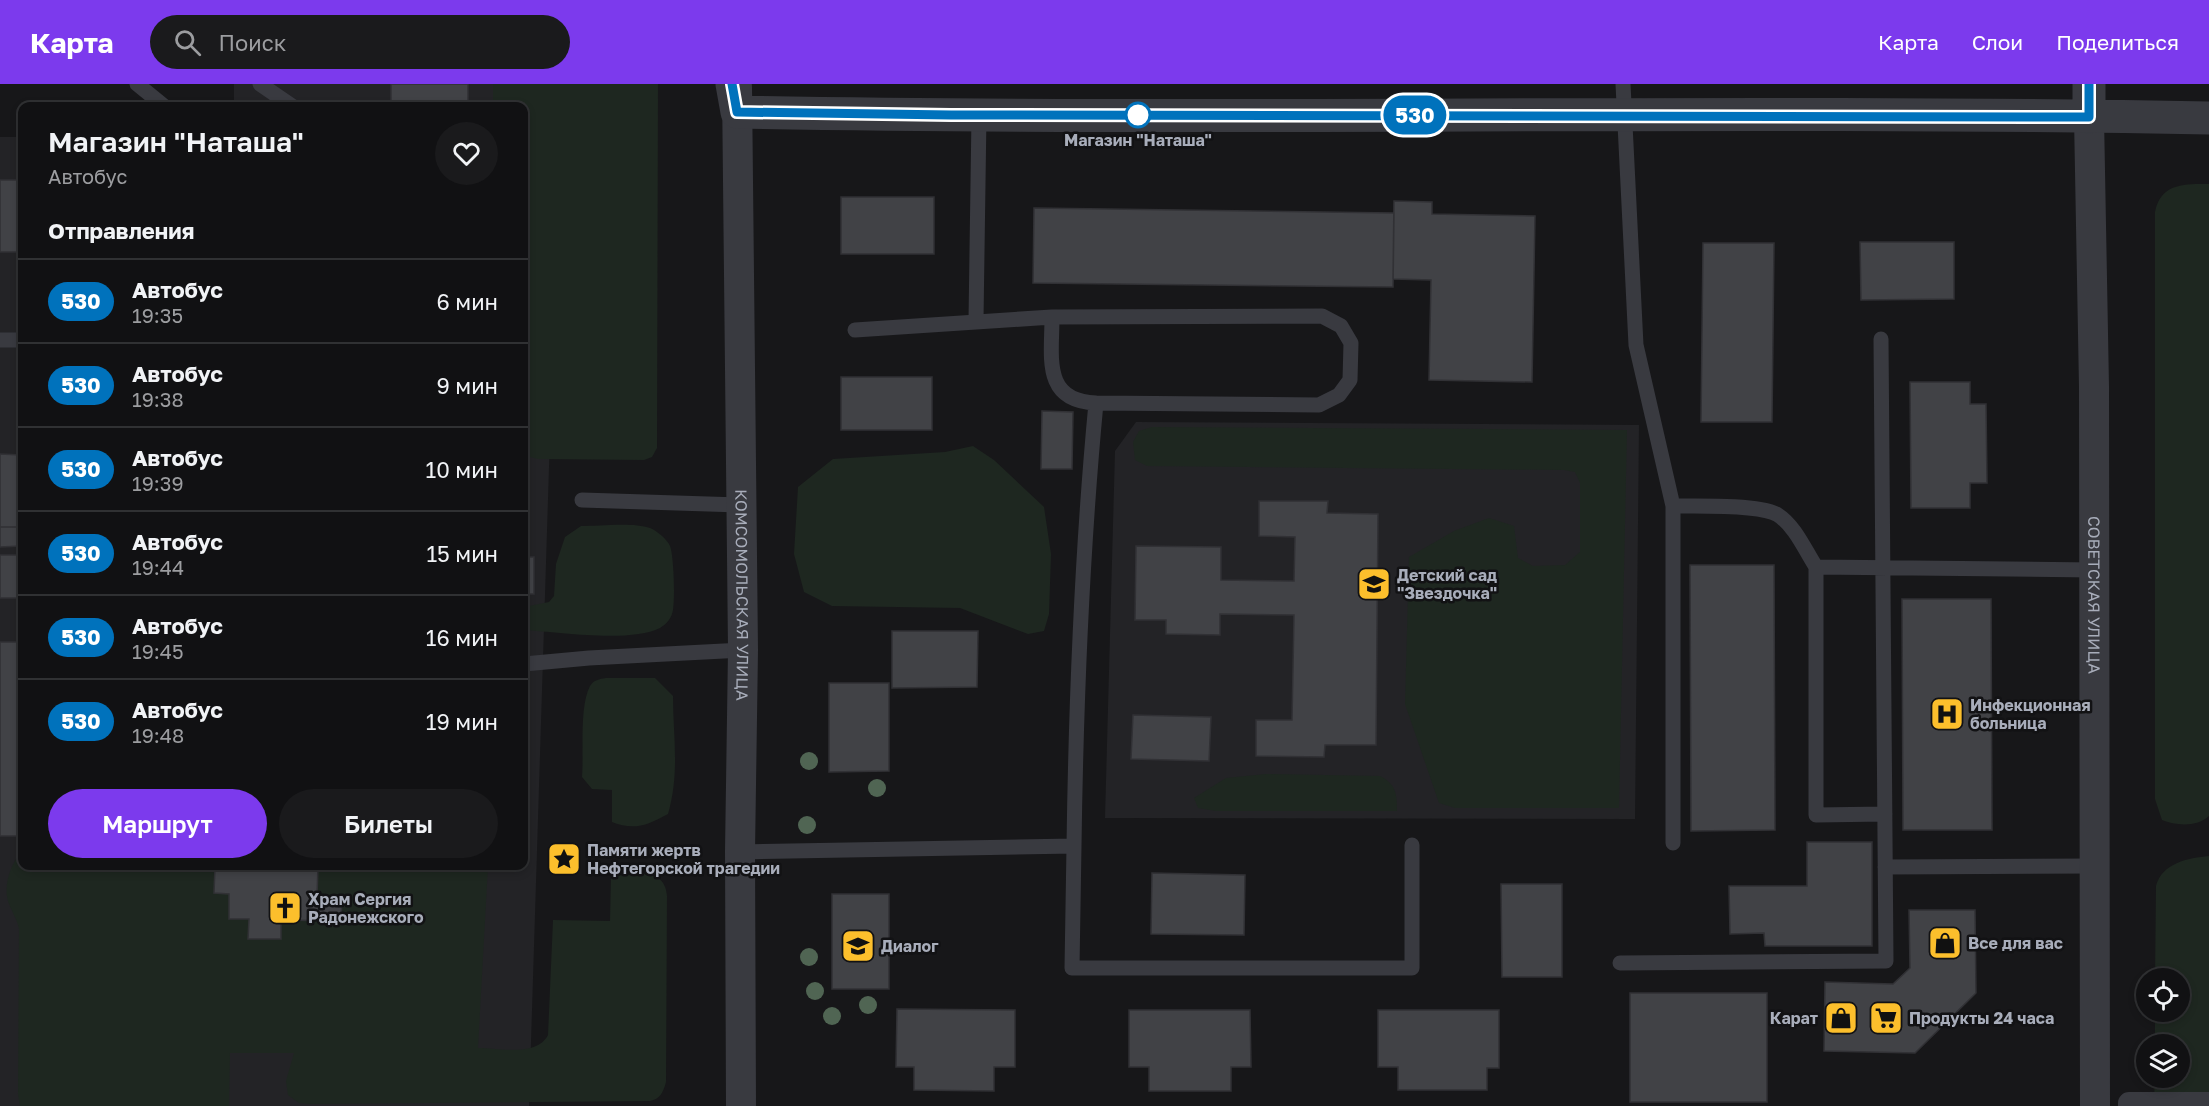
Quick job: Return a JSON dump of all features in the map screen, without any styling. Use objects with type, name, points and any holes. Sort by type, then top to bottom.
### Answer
[{"type":"street","name":"СОВЕТСКАЯ УЛИЦА","points":[[2089,84],[2096,866],[2095,1106]]},
{"type":"street","points":[[736,93],[980,115],[1622,99],[2089,117],[2209,118]]},
{"type":"street","name":"КОМСОМОЛЬСКАЯ УЛИЦА","points":[[736,93],[740,221],[741,1106]]},
{"type":"street","points":[[2129,1106],[2129,1103],[2209,1103]]},
{"type":"lane","points":[[137,84],[159,102]]},
{"type":"lane","points":[[260,84],[286,102]]},
{"type":"lane","points":[[1622,99],[1636,345],[1673,506],[1673,843]]},
{"type":"lane","points":[[976,320],[980,115]]},
{"type":"lane","points":[[855,330],[976,320],[1052,317],[1322,316],[1341,326],[1351,343],[1350,380],[1339,395],[1319,405],[1079,403],[1066,395],[1057,385],[1052,370],[1052,317]]},
{"type":"lane","points":[[1620,963],[1886,961],[1881,339]]},
{"type":"lane","points":[[0,340],[18,340]]},
{"type":"lane","points":[[1096,403],[1084,526],[1076,708],[1072,968],[1412,968],[1412,845]]},
{"type":"lane","points":[[582,500],[740,505]]},
{"type":"lane","points":[[1673,506],[1758,509],[1777,514],[1790,527],[1816,567],[1816,815],[1885,814]]},
{"type":"lane","points":[[1816,567],[2094,570]]},
{"type":"lane","points":[[528,664],[742,650]]},
{"type":"lane","points":[[740,852],[1074,846]]},
{"type":"lane","points":[[1885,867],[2096,866]]},
{"type":"shaded area","points":[[234,84],[561,84],[529,1106],[0,1106],[0,137],[18,137],[18,870],[528,870],[528,102],[234,102]]},
{"type":"shaded area","points":[[493,84],[658,84],[657,448],[652,457],[644,460],[538,459],[528,455],[528,102],[493,102]]},
{"type":"shaded area","points":[[2209,184],[2209,816],[2193,824],[2180,824],[2162,820],[2155,799],[2155,212],[2162,195],[2168,190],[2183,185]]},
{"type":"shaded area","name":"Детский сад \"Звездочка\"","points":[[1136,422],[1639,425],[1635,819],[1105,818],[1115,451]]},
{"type":"shaded area","points":[[1152,427],[1627,430],[1619,808],[1455,808],[1439,803],[1405,704],[1409,557],[1454,531],[1489,518],[1514,526],[1518,558],[1533,566],[1565,565],[1580,552],[1580,483],[1575,472],[1564,470],[1147,466],[1135,460],[1133,442],[1139,431]]},
{"type":"shaded area","points":[[973,446],[994,460],[1044,507],[1051,554],[1049,614],[1044,631],[1028,634],[960,608],[832,606],[804,592],[794,554],[798,487],[833,459],[945,452]]},
{"type":"shaded area","points":[[581,526],[643,526],[656,531],[670,546],[674,596],[670,618],[660,628],[631,635],[613,636],[528,630],[528,606],[549,602],[554,596],[556,564],[565,537]]},
{"type":"shaded area","points":[[606,678],[655,678],[673,696],[675,769],[672,799],[668,814],[641,826],[627,826],[612,822],[612,790],[592,789],[582,777],[584,706],[593,682]]},
{"type":"shaded area","points":[[1266,774],[1380,776],[1389,782],[1394,790],[1397,811],[1216,811],[1198,808],[1194,798],[1226,778]]},
{"type":"shaded area","points":[[18,856],[18,870],[488,870],[478,1048],[506,1050],[527,1049],[543,1042],[548,1035],[553,920],[610,921],[611,876],[647,874],[654,876],[665,886],[667,896],[666,1082],[664,1089],[659,1097],[650,1101],[310,1104],[299,1103],[288,1095],[286,1081],[294,1053],[230,1053],[229,1106],[20,1106],[18,1094],[19,929],[7,894],[8,880]]},
{"type":"shaded area","points":[[2209,856],[2209,1100],[2154,1099],[2154,1088],[2190,1088],[2190,1034],[2155,1034],[2155,1022],[2190,1022],[2190,968],[2155,968],[2156,886],[2159,878],[2170,867],[2193,858]]},
{"type":"building","points":[[391,84],[468,84],[468,102],[391,102]]},
{"type":"building","points":[[0,180],[18,180],[18,252],[0,252]]},
{"type":"building","points":[[841,197],[934,197],[934,254],[841,254]]},
{"type":"building","points":[[1394,201],[1432,202],[1432,214],[1535,216],[1532,382],[1429,380],[1431,280],[1393,279]]},
{"type":"building","points":[[1034,208],[1394,213],[1393,287],[1033,283]]},
{"type":"building","points":[[1860,242],[1954,242],[1954,299],[1861,300]]},
{"type":"building","points":[[1703,243],[1774,243],[1772,422],[1701,422]]},
{"type":"building","points":[[841,377],[932,377],[932,430],[841,430]]},
{"type":"building","points":[[1910,382],[1970,382],[1970,404],[1986,404],[1987,483],[1970,483],[1970,508],[1911,508]]},
{"type":"building","points":[[1042,411],[1073,412],[1072,469],[1041,469]]},
{"type":"building","points":[[0,454],[18,455],[18,527],[0,527]]},
{"type":"building","points":[[1259,501],[1328,501],[1327,513],[1378,514],[1376,745],[1325,745],[1324,757],[1256,756],[1256,720],[1292,720],[1294,615],[1220,614],[1220,635],[1166,634],[1166,620],[1135,620],[1136,546],[1221,547],[1221,580],[1294,581],[1295,537],[1259,536]]},
{"type":"building","points":[[0,527],[18,527],[18,546],[0,547]]},
{"type":"building","points":[[0,555],[18,555],[18,598],[0,598]]},
{"type":"building","points":[[528,557],[534,557],[534,594],[528,594]]},
{"type":"building","points":[[1690,565],[1774,565],[1775,830],[1691,831]]},
{"type":"building","name":"Инфекционная больница","points":[[1902,599],[1991,599],[1992,830],[1903,830]]},
{"type":"building","points":[[892,631],[978,631],[977,687],[892,688]]},
{"type":"building","points":[[0,642],[18,642],[18,836],[0,836]]},
{"type":"building","points":[[829,683],[889,683],[889,771],[829,772]]},
{"type":"building","points":[[1133,715],[1211,717],[1209,761],[1131,759]]},
{"type":"building","points":[[1807,842],[1872,842],[1872,946],[1765,946],[1764,933],[1730,934],[1729,886],[1807,886]]},
{"type":"building","name":"Храм Сергия Радонежского","points":[[215,870],[318,870],[317,896],[342,897],[341,921],[281,920],[281,939],[248,939],[249,919],[229,919],[229,894],[214,893]]},
{"type":"building","points":[[1152,873],[1245,875],[1244,935],[1151,934]]},
{"type":"building","points":[[1501,884],[1562,884],[1562,977],[1502,977]]},
{"type":"building","points":[[832,894],[889,894],[889,989],[832,989]]},
{"type":"building","points":[[1909,910],[1975,910],[1976,993],[1915,1053],[1824,1051],[1825,982],[1893,984],[1910,968]]},
{"type":"building","points":[[1630,993],[1767,993],[1767,1102],[1630,1102]]},
{"type":"building","points":[[897,1009],[1015,1010],[1015,1067],[994,1067],[994,1091],[914,1090],[914,1067],[896,1067]]},
{"type":"building","points":[[1129,1010],[1250,1010],[1251,1067],[1231,1067],[1231,1091],[1149,1091],[1149,1067],[1129,1067]]},
{"type":"building","points":[[1378,1010],[1499,1010],[1499,1068],[1487,1068],[1487,1090],[1398,1090],[1398,1067],[1378,1067]]},
{"type":"bus line","name":"530","points":[[732,84],[737,112],[898,115],[1622,114],[2089,117],[2089,84]]},
{"type":"place","name":"Магазин \"Наташа\"","points":[[1138,115]]},
{"type":"place","name":"Детский сад \"Звездочка\"","points":[[1374,584]]},
{"type":"place","name":"Инфекционная больница","points":[[1947,714]]},
{"type":"place","name":"Памяти жертв Нефтегорской трагедии","points":[[564,859]]},
{"type":"place","name":"Храм Сергия Радонежского","points":[[285,908]]},
{"type":"place","name":"Все для вас","points":[[1945,943]]},
{"type":"place","name":"Диалог","points":[[858,946]]},
{"type":"place","name":"Карат","points":[[1841,1018]]},
{"type":"place","name":"Продукты 24 часа","points":[[1886,1018]]}]
